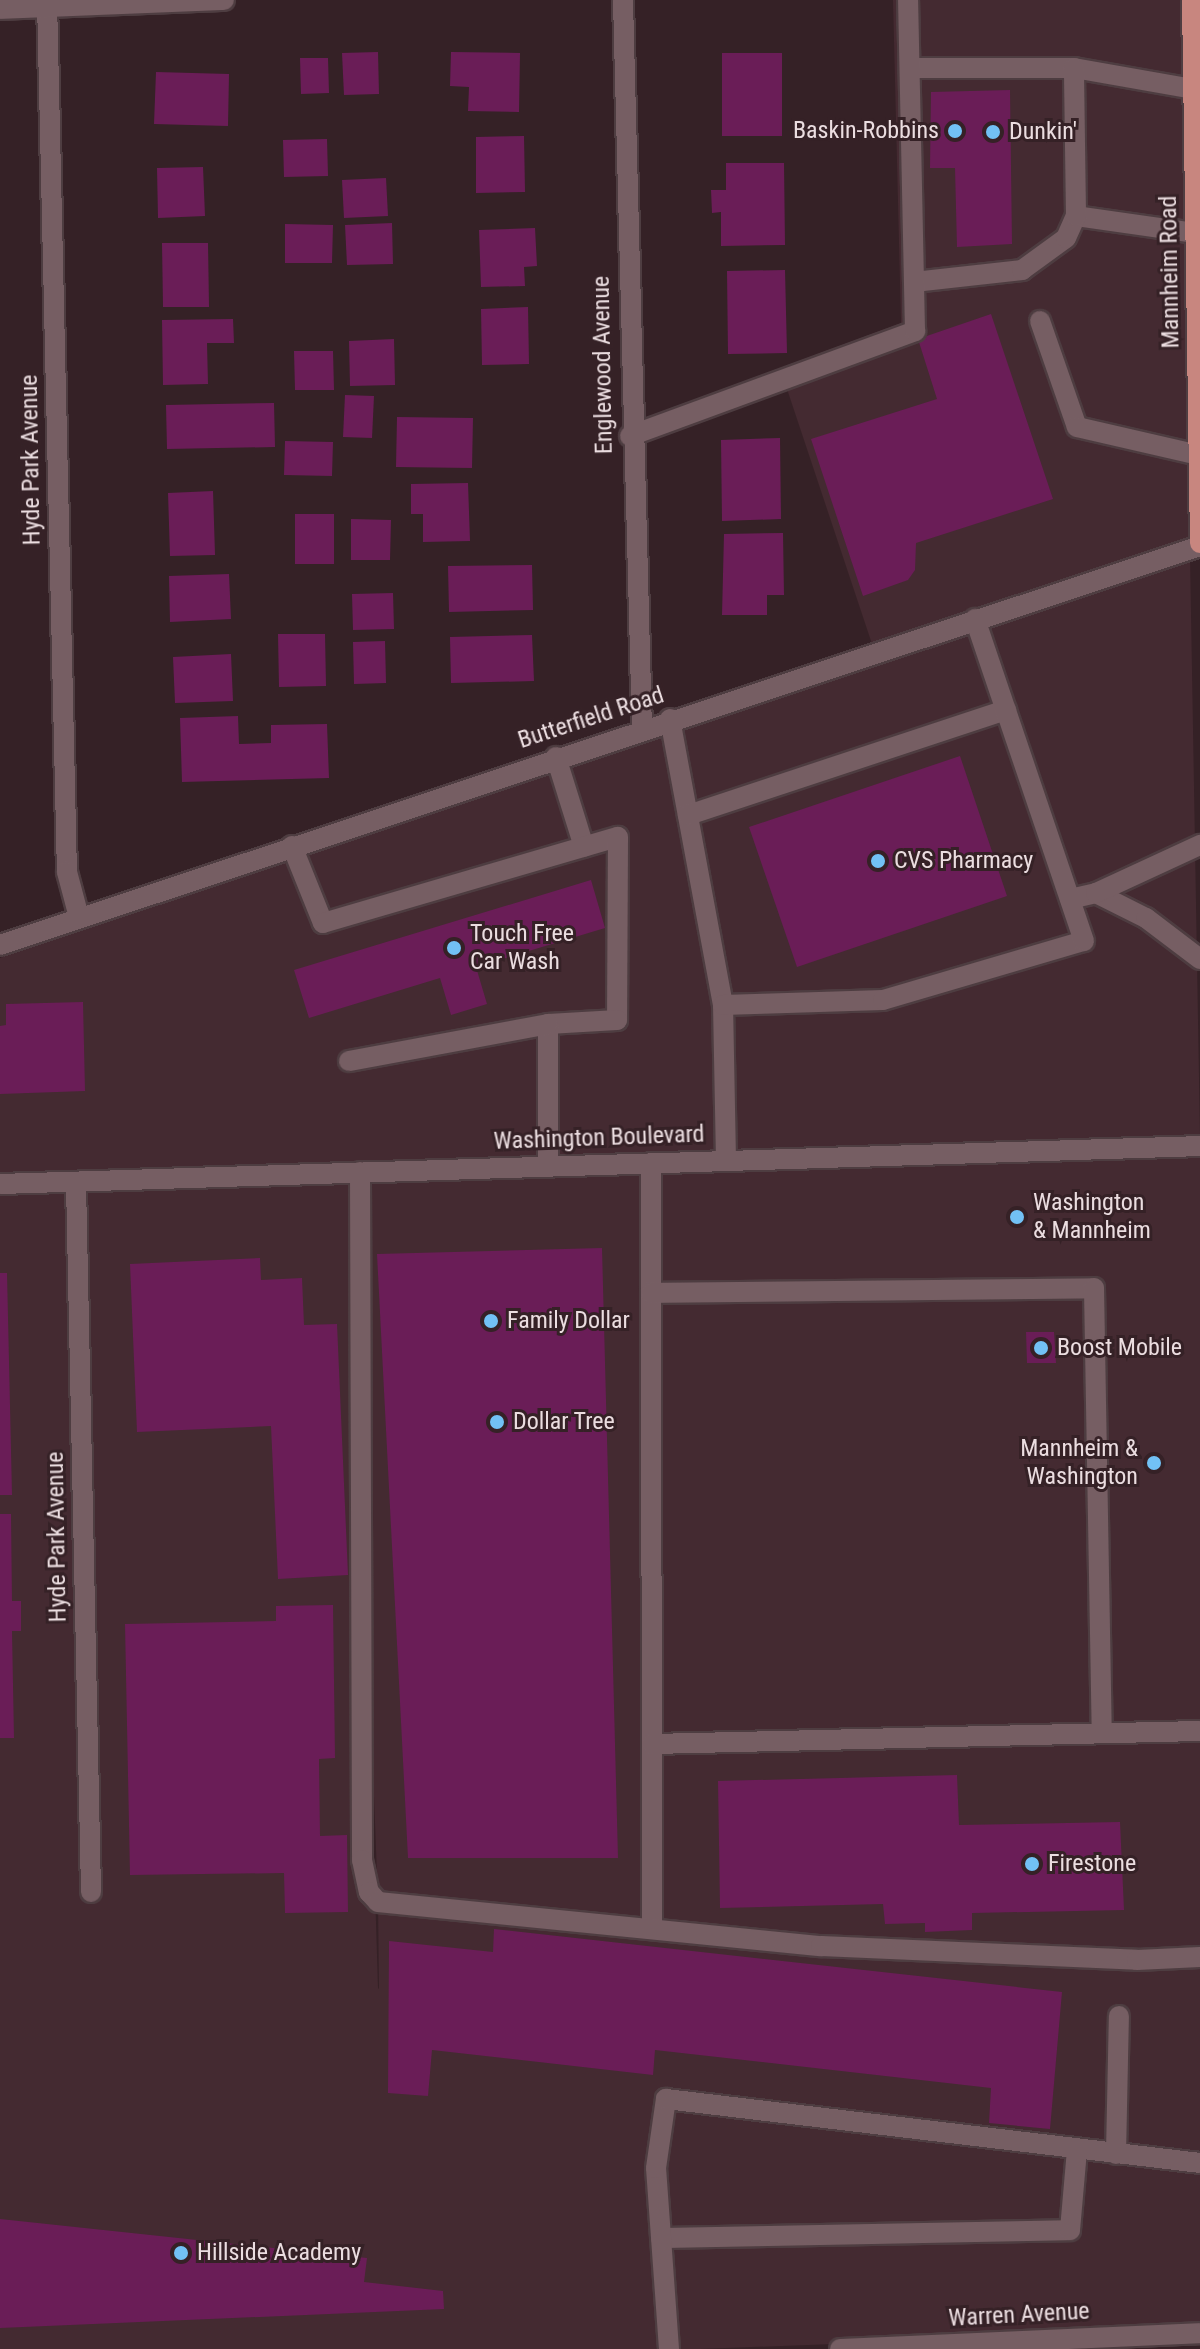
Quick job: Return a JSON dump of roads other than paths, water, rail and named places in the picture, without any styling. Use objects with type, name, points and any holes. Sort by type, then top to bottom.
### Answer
[{"type":"main road","name":"Mannheim Road","points":[[1192,0],[1196,34],[1193,89],[1200,544]]},
{"type":"street","points":[[0,9],[47,4],[224,0]]},
{"type":"street","name":"Englewood Avenue","points":[[623,0],[630,436],[642,729]]},
{"type":"street","points":[[630,436],[915,331],[908,0]]},
{"type":"street","name":"Hyde Park Avenue","points":[[47,4],[67,872],[79,917]]},
{"type":"street","points":[[910,68],[1074,68],[1193,89]]},
{"type":"street","points":[[914,282],[1022,270],[1066,238],[1076,216],[1074,68]]},
{"type":"street","points":[[1076,216],[1195,233]]},
{"type":"street","points":[[1040,321],[1077,427],[1199,455]]},
{"type":"street","name":"Butterfield Road","points":[[0,945],[1200,544]]},
{"type":"street","points":[[723,1005],[883,1000],[1084,941],[975,619]]},
{"type":"street","points":[[688,815],[1006,710]]},
{"type":"street","points":[[670,719],[723,1005],[726,1160]]},
{"type":"street","points":[[556,757],[584,847]]},
{"type":"street","points":[[292,846],[323,923],[618,837],[617,1020],[548,1024],[349,1061]]},
{"type":"street","points":[[1070,899],[1096,893],[1200,845]]},
{"type":"street","points":[[1096,893],[1146,918],[1200,959]]},
{"type":"street","points":[[548,1024],[548,1166]]},
{"type":"street","name":"Washington Boulevard","points":[[0,1184],[1200,1146]]},
{"type":"street","points":[[651,1163],[652,1929]]},
{"type":"street","points":[[360,1172],[362,1860],[369,1892],[378,1902],[821,1946],[1137,1960],[1200,1957]]},
{"type":"street","name":"Hyde Park Avenue","points":[[76,1182],[91,1892]]},
{"type":"street","points":[[651,1293],[1094,1288],[1102,1733]]},
{"type":"street","points":[[652,1744],[1200,1731]]},
{"type":"street","points":[[1116,2154],[1119,2016]]},
{"type":"street","points":[[669,2349],[656,2168],[666,2099],[1200,2163]]},
{"type":"street","points":[[661,2238],[1070,2230],[1077,2150]]},
{"type":"street","name":"Warren Avenue","points":[[840,2349],[1200,2333]]},
{"type":"place","name":"Baskin-Robbins","points":[[955,131]]},
{"type":"place","name":"Dunkin'","points":[[993,132]]},
{"type":"place","name":"CVS Pharmacy","points":[[878,861]]},
{"type":"place","name":"Touch Free Car Wash","points":[[454,948]]},
{"type":"place","name":"Washington & Mannheim","points":[[1017,1217]]},
{"type":"place","name":"Family Dollar","points":[[491,1321]]},
{"type":"place","name":"Boost Mobile","points":[[1041,1348]]},
{"type":"place","name":"Dollar Tree","points":[[497,1422]]},
{"type":"place","name":"Mannheim & Washington","points":[[1154,1463]]},
{"type":"place","name":"Firestone","points":[[1032,1864]]},
{"type":"place","name":"Hillside Academy","points":[[181,2253]]}]
